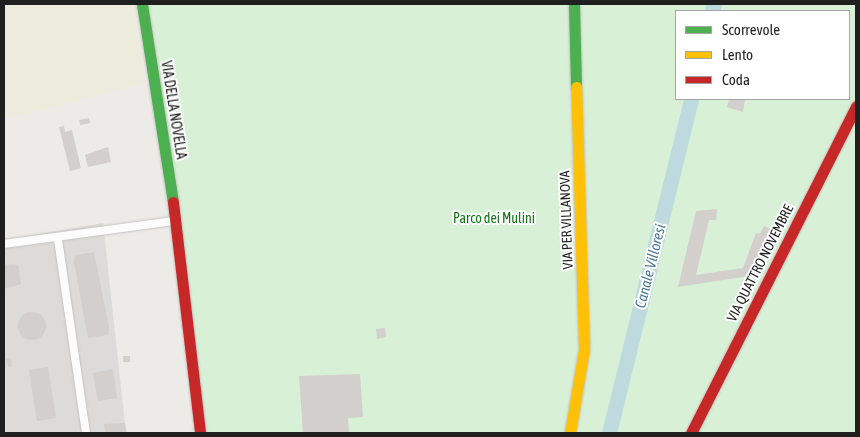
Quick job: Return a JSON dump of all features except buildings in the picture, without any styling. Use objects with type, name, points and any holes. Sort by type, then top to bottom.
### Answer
[{"type":"street","name":"VIA DELLA NOVELLA","points":[[142,4],[177,220],[200,433]]},
{"type":"street","name":"VIA PER VILLANOVA","points":[[570,433],[584,349],[574,4]]},
{"type":"street","name":"VIA QUATTRO NOVEMBRE","points":[[691,433],[856,106]]},
{"type":"lane","points":[[4,244],[58,240],[177,220]]},
{"type":"lane","points":[[58,240],[86,433]]},
{"type":"shaded area","points":[[103,223],[126,433],[4,433],[4,240]]},
{"type":"green space","points":[[4,4],[134,4],[146,83],[4,119]]},
{"type":"green space","name":"Parco dei Mulini","points":[[149,4],[856,4],[856,433],[206,433]]},
{"type":"waterway","name":"Canale Villoresi","points":[[712,10],[714,4]]},
{"type":"waterway","name":"Canale Villoresi","points":[[609,433],[691,100]]},
{"type":"traffic: fast","points":[[142,4],[173,202]]},
{"type":"traffic: fast","points":[[574,4],[576,87]]},
{"type":"traffic: slow","points":[[570,433],[584,349],[576,87]]},
{"type":"traffic: jam","points":[[691,433],[856,106]]},
{"type":"traffic: jam","points":[[173,202],[200,433]]}]
